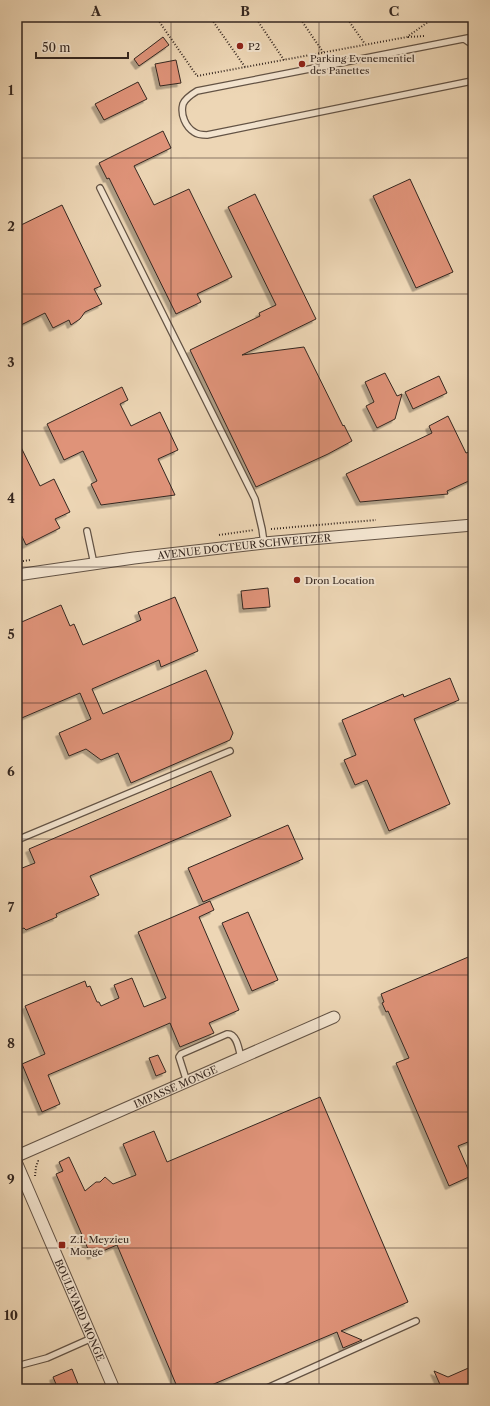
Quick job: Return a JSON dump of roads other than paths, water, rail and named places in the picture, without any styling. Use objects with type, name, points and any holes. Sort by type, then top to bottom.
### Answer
[{"type":"street","name":"AVENUE DOCTEUR SCHWEITZER","points":[[17,575],[134,558],[264,543],[473,525]]},
{"type":"street","name":"IMPASSE MONGE","points":[[17,1156],[334,1017]]},
{"type":"street","name":"BOULEVARD MONGE","points":[[17,1164],[114,1389]]},
{"type":"lane","points":[[473,37],[197,91],[183,104],[183,115],[186,125],[196,134],[207,135],[467,82],[473,79]]},
{"type":"lane","points":[[464,39],[473,45]]},
{"type":"lane","points":[[100,188],[255,499],[264,543]]},
{"type":"lane","points":[[87,531],[94,564]]},
{"type":"lane","points":[[17,840],[230,751]]},
{"type":"lane","points":[[187,1082],[179,1057],[181,1054],[227,1034],[231,1034],[238,1046],[241,1058]]},
{"type":"lane","points":[[265,1389],[416,1321]]},
{"type":"lane","points":[[17,1366],[47,1358],[92,1338]]},
{"type":"place","name":"P2","points":[[240,46]]},
{"type":"place","name":"Parking Evenementiel des Panettes","points":[[302,64]]},
{"type":"place","name":"Dron Location","points":[[297,580]]},
{"type":"place","name":"Z.I. Meyzieu Monge","points":[[62,1245]]}]
